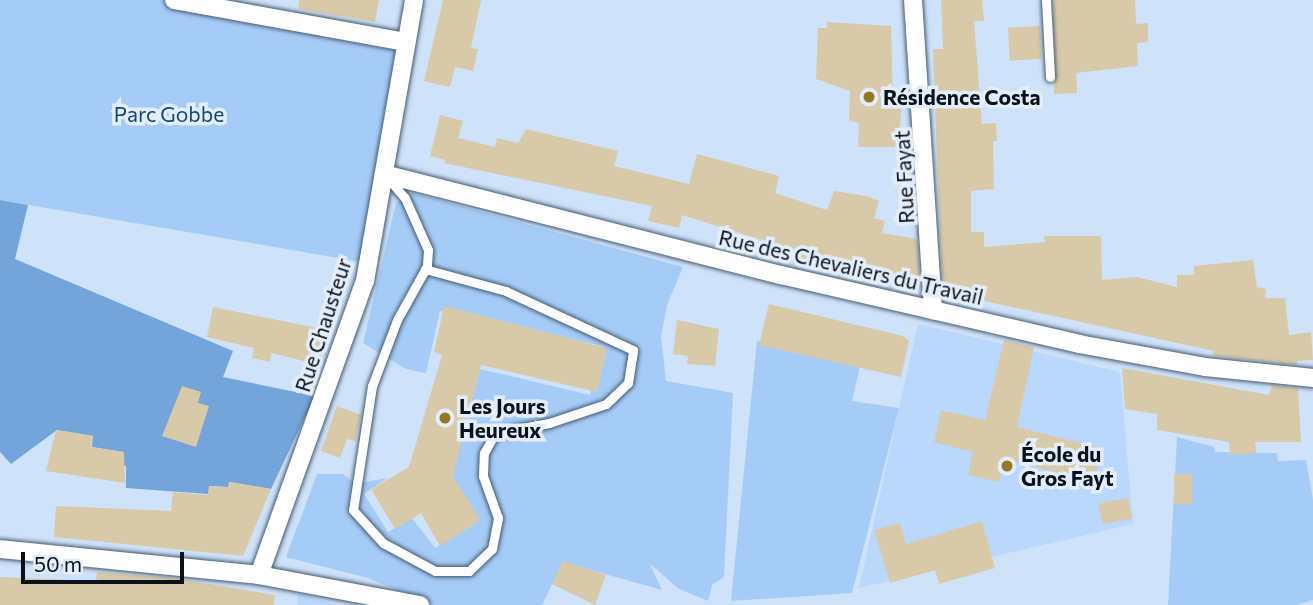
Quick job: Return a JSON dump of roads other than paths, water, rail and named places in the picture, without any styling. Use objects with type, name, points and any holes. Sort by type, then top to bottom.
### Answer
[{"type":"street","points":[[174,0],[404,42]]},
{"type":"street","name":"Rue Chausteur","points":[[259,575],[365,281],[404,42],[414,0]]},
{"type":"street","name":"Rue Fayat","points":[[913,0],[933,310]]},
{"type":"street","name":"Rue des Chevaliers du Travail","points":[[384,174],[933,310],[1205,367],[1313,378]]},
{"type":"street","points":[[0,549],[77,554],[259,575],[420,605]]},
{"type":"lane","points":[[1046,0],[1050,76]]},
{"type":"lane","points":[[384,174],[405,198],[428,250],[425,270],[397,320],[372,386],[353,510],[383,543],[435,571],[469,571],[492,549],[498,518],[483,476],[484,453],[495,433],[550,423],[606,404],[628,383],[633,350],[506,291],[425,270]]},
{"type":"place","name":"Résidence Costa","points":[[869,97]]},
{"type":"place","name":"Les Jours Heureux","points":[[445,418]]},
{"type":"place","name":"École du Gros Fayt","points":[[1007,466]]},
{"type":"park label","name":"Parc Gobbe","points":[[169,114]]}]
